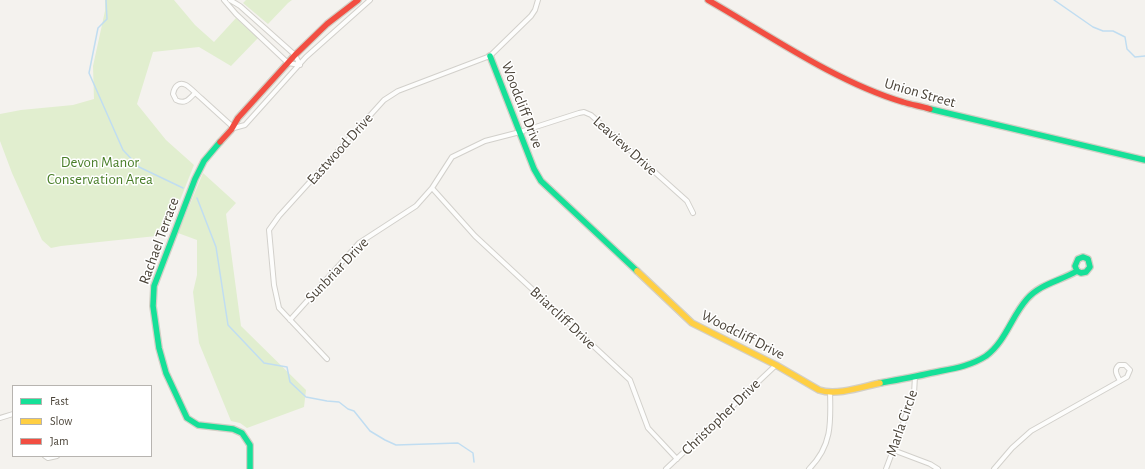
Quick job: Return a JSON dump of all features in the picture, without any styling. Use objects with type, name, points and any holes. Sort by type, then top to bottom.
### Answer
[{"type":"street","points":[[224,0],[236,14],[288,62],[300,65]]},
{"type":"street","points":[[230,0],[240,6],[295,55],[300,65]]},
{"type":"street","name":"Rachael Terrace","points":[[250,469],[249,442],[242,433],[232,429],[198,425],[186,416],[166,373],[161,358],[153,291],[157,275],[199,169],[216,146],[234,128],[238,118],[288,62],[327,24],[358,0]]},
{"type":"street","name":"Rachael Terrace","points":[[234,128],[245,125],[318,45],[370,0]]},
{"type":"street","name":"Eastwood Drive","points":[[327,359],[279,308],[275,295],[269,243],[269,230],[272,224],[390,95],[490,56],[531,16],[536,10],[538,0]]},
{"type":"street","name":"Union Street","points":[[708,0],[831,71],[879,94],[903,102],[1145,160]]},
{"type":"street","name":"Woodcliff Drive","points":[[490,56],[534,169],[542,181],[692,323],[776,365],[819,390],[830,392],[915,376],[963,366],[983,358],[1000,343],[1019,310],[1030,296],[1039,288],[1050,282],[1077,271]]},
{"type":"street","points":[[195,92],[188,100],[182,102],[176,100],[173,94],[175,87],[181,84],[186,85],[195,92],[234,128]]},
{"type":"street","name":"Leaview Drive","points":[[520,132],[578,113],[588,113],[687,201],[693,213]]},
{"type":"street","name":"Sunbriar Drive","points":[[290,320],[359,243],[416,206],[432,188],[452,157],[485,141],[520,132]]},
{"type":"street","name":"Briarcliff Drive","points":[[432,188],[480,241],[630,380],[648,428],[677,459]]},
{"type":"street","name":"Christopher Drive","points":[[666,469],[776,365]]},
{"type":"street","name":"Marla Circle","points":[[886,469],[914,394],[915,376]]},
{"type":"street","points":[[994,469],[1012,448],[1035,428],[1120,381]]},
{"type":"street","points":[[808,469],[820,456],[829,435],[831,422],[830,392]]},
{"type":"street","points":[[0,418],[12,414]]},
{"type":"street","points":[[893,450],[930,464],[938,469]]},
{"type":"green space","name":"Devon Manor Conservation Area","points":[[105,0],[174,0],[195,25],[214,42],[236,18],[258,38],[231,66],[199,47],[153,52],[137,104],[166,140],[194,165],[166,235],[51,248],[42,240],[12,173],[0,141],[0,114],[21,110],[73,105],[94,99],[93,66],[105,11]]},
{"type":"green space","points":[[246,0],[292,0],[268,24],[243,3]]},
{"type":"green space","name":"Devon Manor Conservation Area","points":[[203,173],[236,203],[226,214],[241,326],[306,390],[304,407],[247,428],[240,423],[231,421],[199,343],[193,292],[197,275],[197,240],[178,233]]},
{"type":"waterway","points":[[106,0],[107,19],[98,28],[89,73],[123,150],[139,167],[183,188]]},
{"type":"waterway","points":[[1054,0],[1093,27],[1103,31],[1113,31],[1125,37],[1127,49],[1135,57],[1145,56]]},
{"type":"waterway","points":[[197,198],[216,247],[228,325],[264,363],[287,367],[290,382],[306,397],[339,402],[348,409],[354,411],[370,431],[385,440],[396,445],[458,443],[473,453],[474,462]]},
{"type":"traffic: fast","points":[[490,56],[534,169],[541,181],[637,271]]},
{"type":"traffic: fast","points":[[930,109],[1145,160]]},
{"type":"traffic: fast","points":[[220,142],[204,161],[195,179],[154,286],[153,306],[159,348],[166,373],[187,418],[198,425],[233,429],[242,433],[250,445],[250,469]]},
{"type":"traffic: fast","points":[[880,383],[952,369],[980,360],[993,350],[999,343],[1021,306],[1032,294],[1044,286],[1077,271],[1081,273],[1086,272],[1090,267],[1088,259],[1083,257],[1078,259],[1075,266],[1077,271]]},
{"type":"traffic: slow","points":[[637,271],[692,323],[776,365],[819,390],[833,392],[857,389],[880,383]]},
{"type":"traffic: jam","points":[[220,142],[231,130],[238,118],[295,55],[327,24],[358,0]]},
{"type":"traffic: jam","points":[[708,0],[803,57],[853,83],[903,102],[930,109]]}]
